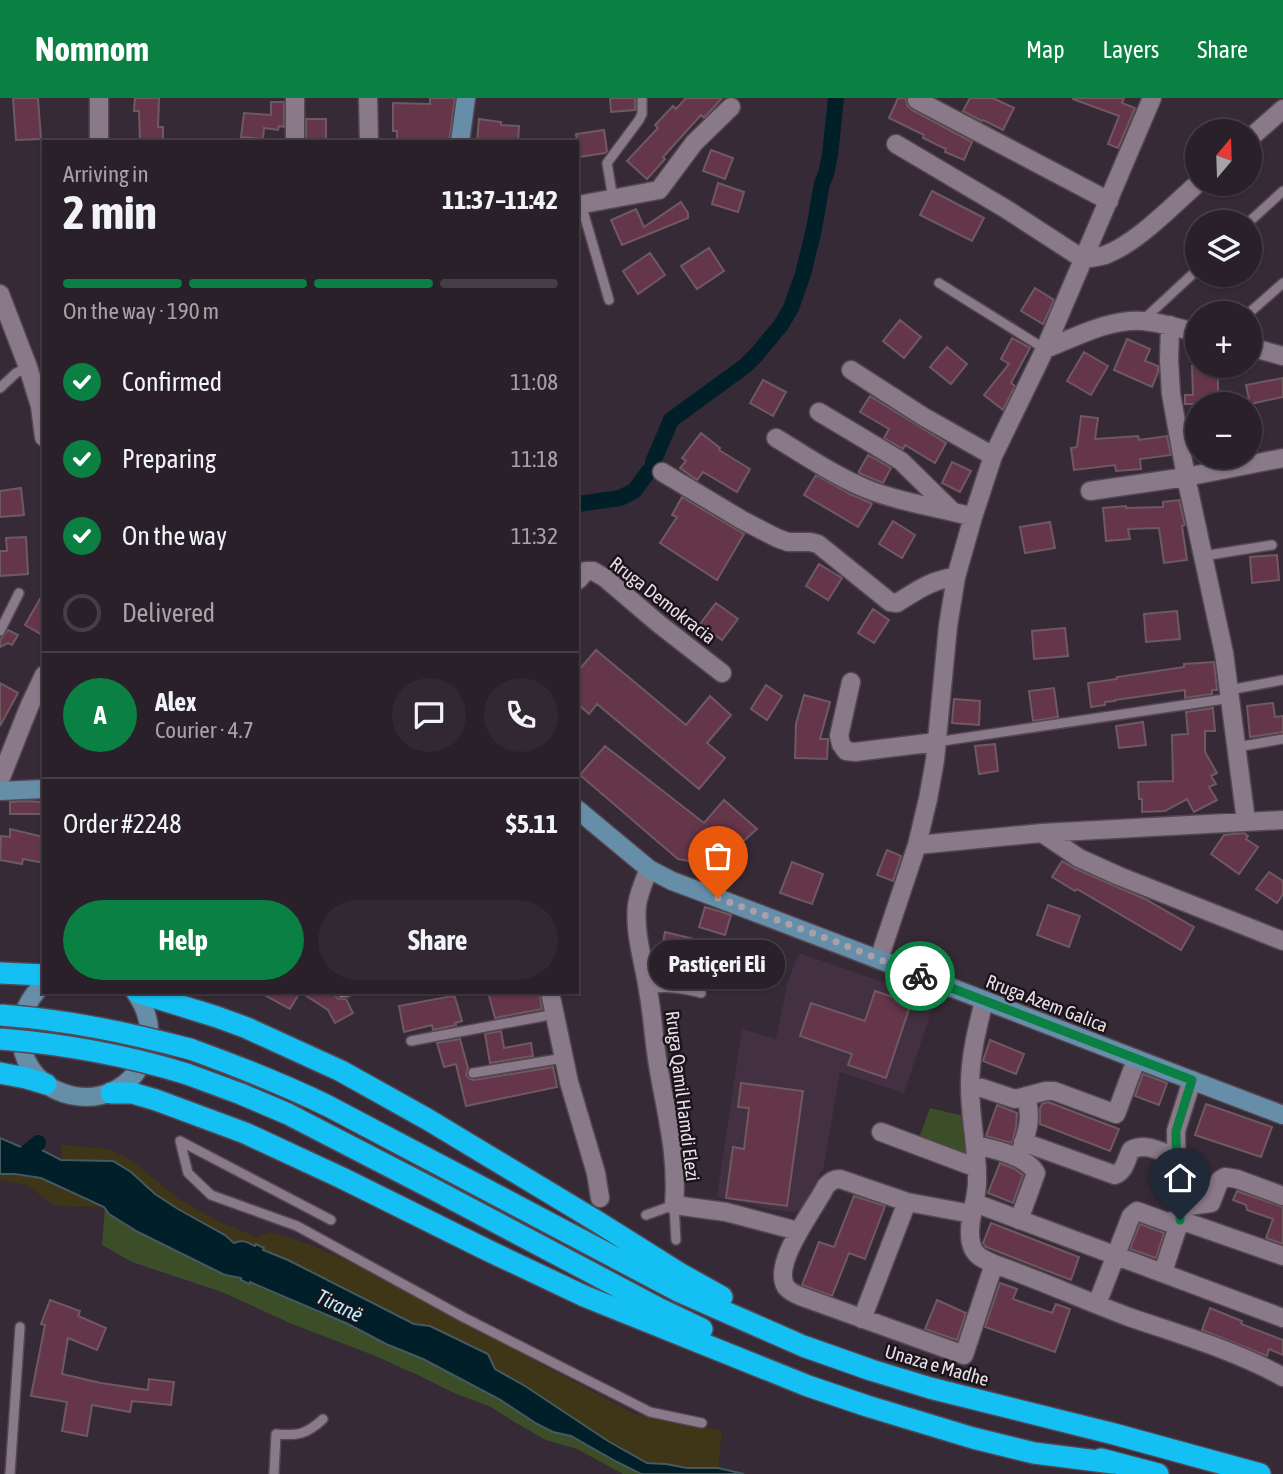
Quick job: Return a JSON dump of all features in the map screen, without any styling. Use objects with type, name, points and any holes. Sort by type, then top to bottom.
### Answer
[{"type":"highway","points":[[0,973],[42,975]]},
{"type":"highway","points":[[142,994],[247,1028],[341,1071],[469,1144],[716,1294],[821,1339],[945,1379],[1054,1410],[1114,1434]]},
{"type":"highway","name":"Unaza e Madhe","points":[[0,1015],[57,1020],[131,1033],[190,1049],[274,1081],[328,1106],[680,1292],[814,1350],[930,1388],[1260,1474]]},
{"type":"highway","points":[[0,1039],[31,1041],[117,1055],[187,1074],[241,1094],[289,1114],[660,1309],[735,1344],[858,1391],[1158,1474]]},
{"type":"highway","points":[[0,1073],[26,1077],[46,1084]]},
{"type":"highway","points":[[111,1093],[132,1093],[156,1100],[245,1133],[584,1296],[808,1386],[973,1438],[1034,1453],[1113,1463]]},
{"type":"main road","points":[[460,140],[466,98]]},
{"type":"main road","points":[[0,791],[42,789]]},
{"type":"main road","name":"Rruga Azem Galica","points":[[579,811],[649,869],[672,881],[1283,1115]]},
{"type":"main road","points":[[42,986],[31,997],[24,1012],[20,1027],[21,1043],[34,1073],[46,1084],[75,1097],[111,1093],[135,1074],[147,1051],[149,1026],[137,994]]},
{"type":"street","points":[[99,98],[99,140]]},
{"type":"street","points":[[295,98],[295,140]]},
{"type":"street","points":[[368,98],[369,140]]},
{"type":"street","points":[[879,959],[916,845],[930,786],[948,626],[956,577],[973,517],[993,456],[1045,349],[1152,98]]},
{"type":"street","points":[[917,100],[1109,201]]},
{"type":"street","points":[[580,204],[659,190],[694,143],[734,103]]},
{"type":"street","points":[[1262,127],[1283,109]]},
{"type":"street","points":[[896,144],[1006,209],[1083,259],[1102,256],[1135,238],[1185,194]]},
{"type":"street","points":[[0,294],[36,367],[42,421]]},
{"type":"street","points":[[1045,349],[1116,323],[1142,321],[1185,329]]},
{"type":"street","points":[[1170,325],[1171,394],[1185,477],[1224,653],[1246,821]]},
{"type":"street","points":[[1262,350],[1282,354]]},
{"type":"street","points":[[851,370],[924,418],[993,456]]},
{"type":"street","points":[[819,412],[901,461],[952,511]]},
{"type":"street","points":[[776,438],[867,489],[901,501],[973,517]]},
{"type":"street","points":[[1090,491],[1185,477],[1283,458]]},
{"type":"street","points":[[662,472],[777,538],[788,542],[810,541],[818,544],[890,602],[897,603],[943,578],[956,577]]},
{"type":"street","name":"Rruga Demokracia","points":[[579,579],[586,571],[593,571],[604,578],[722,673]]},
{"type":"street","points":[[0,780],[42,679]]},
{"type":"street","points":[[850,682],[839,736],[846,751],[936,742]]},
{"type":"street","points":[[916,845],[1042,832],[1283,820]]},
{"type":"street","points":[[1042,832],[1079,858],[1283,941]]},
{"type":"street","name":"Rruga Qamil Hamdi Elezi","points":[[649,869],[640,892],[637,932],[675,1161],[674,1205]]},
{"type":"street","points":[[550,994],[600,1198]]},
{"type":"street","points":[[984,1001],[971,1062],[970,1087],[977,1168],[971,1244],[975,1252],[980,1258],[994,1264],[1126,1316],[1211,1344],[1283,1377]]},
{"type":"street","points":[[970,1087],[982,1088],[1015,1099],[1054,1091],[1116,1114],[1136,1060]]},
{"type":"street","points":[[1163,1272],[1180,1214],[1175,1157],[1176,1131],[1192,1080]]},
{"type":"street","points":[[1019,1220],[1036,1173],[1021,1150],[1030,1113],[1026,1096]]},
{"type":"street","points":[[881,1132],[977,1168]]},
{"type":"street","points":[[975,1145],[1021,1150],[1115,1175],[1123,1169],[1131,1150],[1136,1147],[1149,1147],[1175,1157]]},
{"type":"street","points":[[1097,1304],[1131,1216],[1137,1211],[1167,1222],[1180,1214],[1211,1203],[1220,1180],[1225,1177],[1276,1193]]},
{"type":"street","points":[[994,1264],[964,1355],[800,1296],[788,1289],[783,1274],[797,1231],[830,1181],[840,1179],[907,1202],[974,1209],[1019,1220],[1283,1318]]},
{"type":"street","points":[[862,1319],[907,1202]]},
{"type":"street","points":[[674,1205],[726,1212],[797,1231]]},
{"type":"street","points":[[1180,1214],[1283,1256]]},
{"type":"lane","points":[[613,199],[607,163],[639,120],[642,114],[642,98]]},
{"type":"lane","points":[[1262,210],[1283,191]]},
{"type":"lane","points":[[580,204],[609,300]]},
{"type":"lane","points":[[1142,321],[1185,281]]},
{"type":"lane","points":[[939,283],[1045,349]]},
{"type":"lane","points":[[1262,302],[1283,283]]},
{"type":"lane","points":[[0,388],[16,373],[36,367]]},
{"type":"lane","points":[[1203,556],[1272,545]]},
{"type":"lane","points":[[0,631],[19,593]]},
{"type":"lane","points":[[936,742],[1230,694],[1283,680]]},
{"type":"lane","points":[[1237,747],[1283,739]]},
{"type":"lane","points":[[648,989],[675,987],[701,993]]},
{"type":"lane","points":[[411,1041],[555,1014]]},
{"type":"lane","points":[[473,1073],[564,1058]]},
{"type":"lane","points":[[331,1220],[180,1141],[188,1173],[211,1195],[297,1226],[463,1317],[650,1412],[702,1423]]},
{"type":"lane","points":[[646,1214],[674,1205],[676,1240]]},
{"type":"lane","points":[[10,1474],[20,1327]]},
{"type":"lane","points":[[274,1474],[276,1434],[303,1434],[312,1430],[323,1419]]},
{"type":"shaded area","points":[[799,953],[935,1000],[904,1093],[840,1072],[824,1166],[802,1210],[792,1212],[717,1197],[742,1029],[776,1039],[788,981]]},
{"type":"green space","points":[[930,1108],[964,1116],[964,1157],[918,1141]]},
{"type":"green space","points":[[105,1207],[138,1232],[225,1275],[250,1281],[423,1359],[499,1399],[537,1424],[553,1432],[571,1436],[641,1474],[623,1474],[577,1449],[546,1440],[491,1407],[454,1393],[373,1355],[292,1324],[222,1292],[132,1262],[102,1245]]},
{"type":"sand","points":[[62,1145],[108,1149],[131,1160],[180,1200],[216,1220],[256,1237],[271,1232],[311,1245],[352,1263],[635,1414],[722,1431],[718,1468],[687,1468],[647,1463],[495,1369],[488,1354],[430,1326],[414,1324],[288,1260],[255,1246],[234,1243],[155,1194],[131,1172],[113,1161],[61,1160]]},
{"type":"sand","points":[[0,1174],[41,1178],[105,1207],[55,1206],[27,1185],[0,1180]]},
{"type":"water","name":"Tiranë","points":[[0,1138],[23,1148],[40,1149],[61,1160],[113,1161],[131,1172],[155,1194],[234,1243],[242,1241],[255,1246],[256,1244],[264,1248],[263,1250],[414,1324],[430,1326],[488,1354],[495,1369],[647,1463],[687,1468],[718,1468],[744,1474],[641,1474],[571,1436],[553,1432],[537,1424],[499,1399],[423,1359],[348,1324],[250,1282],[249,1284],[241,1278],[225,1275],[138,1232],[109,1214],[104,1207],[41,1178],[0,1174]]},
{"type":"building","points":[[13,98],[38,98],[41,139],[16,140]]},
{"type":"building","points":[[135,98],[159,98],[158,127],[163,127],[163,140],[140,140],[139,111],[134,111]]},
{"type":"building","points":[[430,98],[455,98],[449,140],[397,140],[397,131],[393,131],[393,103],[430,104]]},
{"type":"building","points":[[610,98],[635,98],[635,110],[611,112]]},
{"type":"building","points":[[686,98],[722,98],[704,118],[701,115],[647,179],[627,161],[658,128],[655,125],[673,106],[676,109]]},
{"type":"building","points":[[898,98],[906,98],[907,105],[912,110],[972,142],[964,160],[945,152],[946,149],[923,138],[924,135],[889,118]]},
{"type":"building","points":[[970,98],[993,98],[1014,108],[1003,130],[963,111]]},
{"type":"building","points":[[1074,98],[1124,98],[1122,103],[1135,108],[1118,148],[1108,144],[1119,116]]},
{"type":"building","points":[[271,102],[284,102],[284,127],[279,126],[278,130],[264,128],[263,139],[241,137],[244,113],[271,115]]},
{"type":"building","points":[[306,119],[326,119],[326,140],[306,140]]},
{"type":"building","points":[[479,119],[501,122],[501,125],[519,126],[518,140],[477,140]]},
{"type":"building","points":[[604,130],[607,151],[579,157],[579,140],[576,134]]},
{"type":"building","points":[[711,150],[733,158],[725,179],[703,171]]},
{"type":"building","points":[[718,183],[744,192],[738,212],[712,204]]},
{"type":"building","points":[[932,191],[984,218],[972,241],[920,215]]},
{"type":"building","points":[[681,202],[688,218],[622,245],[611,220],[636,209],[644,227]]},
{"type":"building","points":[[709,248],[724,271],[697,289],[681,266]]},
{"type":"building","points":[[650,253],[665,275],[638,294],[623,271]]},
{"type":"building","points":[[1035,288],[1054,300],[1043,324],[1021,311]]},
{"type":"building","points":[[900,320],[921,337],[904,358],[883,341]]},
{"type":"building","points":[[1012,338],[1030,348],[1011,383],[1015,386],[1003,410],[984,395],[1009,364],[1001,359]]},
{"type":"building","points":[[1127,339],[1150,349],[1145,361],[1158,366],[1152,387],[1114,370]]},
{"type":"building","points":[[947,347],[967,364],[951,384],[930,367]]},
{"type":"building","points":[[1084,352],[1108,366],[1091,395],[1067,381]]},
{"type":"building","points":[[1192,378],[1218,378],[1218,392],[1193,392]]},
{"type":"building","points":[[1283,378],[1283,397],[1262,401],[1262,392],[1247,392],[1246,385]]},
{"type":"building","points":[[763,380],[786,392],[773,416],[750,403]]},
{"type":"building","points":[[870,396],[946,443],[935,463],[905,445],[903,449],[884,438],[889,429],[860,412]]},
{"type":"building","points":[[1081,416],[1098,418],[1095,439],[1138,436],[1139,440],[1167,436],[1171,455],[1140,459],[1141,469],[1116,471],[1115,465],[1074,470],[1071,448],[1077,447]]},
{"type":"building","points":[[701,433],[720,448],[719,450],[750,469],[737,492],[703,472],[697,480],[680,468],[686,461],[682,458]]},
{"type":"building","points":[[868,455],[891,468],[883,483],[859,473]]},
{"type":"building","points":[[952,462],[971,471],[960,492],[942,483]]},
{"type":"building","points":[[816,475],[872,504],[858,527],[804,495]]},
{"type":"building","points":[[21,488],[24,515],[0,517],[0,491]]},
{"type":"building","points":[[682,497],[744,534],[717,580],[660,543],[677,517],[672,515]]},
{"type":"building","points":[[1179,500],[1185,525],[1182,526],[1187,560],[1164,563],[1159,528],[1128,529],[1130,539],[1106,541],[1103,508],[1163,507],[1163,502]]},
{"type":"building","points":[[893,521],[915,535],[902,558],[879,544]]},
{"type":"building","points":[[1050,522],[1055,548],[1025,553],[1020,527]]},
{"type":"building","points":[[26,537],[28,574],[0,576],[0,551],[7,551],[6,538]]},
{"type":"building","points":[[1277,555],[1279,580],[1252,583],[1250,557]]},
{"type":"building","points":[[819,564],[842,578],[828,600],[806,586]]},
{"type":"building","points":[[42,595],[42,635],[25,625]]},
{"type":"building","points":[[716,603],[738,619],[722,640],[700,624]]},
{"type":"building","points":[[873,609],[889,620],[874,643],[858,633]]},
{"type":"building","points":[[1177,611],[1180,639],[1146,642],[1144,614]]},
{"type":"building","points":[[1065,628],[1068,656],[1034,659],[1032,631]]},
{"type":"building","points":[[8,630],[18,635],[12,645],[8,643],[0,647],[0,640]]},
{"type":"building","points":[[596,650],[686,725],[710,696],[731,715],[707,743],[725,758],[699,789],[597,704],[589,714],[579,705],[579,670]]},
{"type":"building","points":[[1214,662],[1217,690],[1212,690],[1212,694],[1185,698],[1185,690],[1115,700],[1091,707],[1088,683],[1184,667],[1184,664]]},
{"type":"building","points":[[0,683],[18,693],[0,726]]},
{"type":"building","points":[[766,685],[782,696],[767,720],[751,709]]},
{"type":"building","points":[[1054,688],[1058,717],[1033,721],[1029,691]]},
{"type":"building","points":[[804,695],[830,702],[820,739],[828,739],[827,759],[795,758],[796,724]]},
{"type":"building","points":[[954,699],[980,701],[979,725],[952,723]]},
{"type":"building","points":[[1273,703],[1275,717],[1283,716],[1283,732],[1250,737],[1247,706]]},
{"type":"building","points":[[1213,708],[1215,731],[1205,731],[1205,752],[1217,773],[1211,776],[1216,784],[1209,787],[1217,800],[1194,812],[1187,799],[1165,811],[1142,812],[1138,782],[1173,781],[1172,735],[1188,734],[1186,712]]},
{"type":"building","points":[[1143,722],[1146,745],[1119,748],[1116,726]]},
{"type":"building","points":[[995,744],[998,771],[979,774],[975,746]]},
{"type":"building","points":[[605,746],[704,823],[724,800],[757,829],[716,866],[678,859],[580,775]]},
{"type":"building","points":[[10,802],[42,802],[42,814],[10,814]]},
{"type":"building","points":[[10,829],[42,837],[42,863],[23,859],[22,864],[0,860],[1,836],[10,837]]},
{"type":"building","points":[[1244,833],[1248,836],[1246,839],[1258,847],[1239,874],[1211,854],[1224,835]]},
{"type":"building","points":[[887,850],[901,856],[893,881],[877,875]]},
{"type":"building","points":[[1062,861],[1145,899],[1194,927],[1181,950],[1052,877]]},
{"type":"building","points":[[792,862],[823,874],[812,904],[780,893]]},
{"type":"building","points":[[1269,872],[1283,881],[1283,894],[1277,903],[1256,889]]},
{"type":"building","points":[[1048,905],[1080,916],[1069,947],[1037,935]]},
{"type":"building","points":[[705,907],[731,915],[725,935],[699,927]]},
{"type":"building","points":[[665,932],[698,940],[691,971],[659,964]]},
{"type":"building","points":[[875,991],[911,1003],[886,1078],[848,1065],[852,1054],[800,1036],[811,1003],[865,1021]]},
{"type":"building","points":[[263,994],[299,994],[290,1009]]},
{"type":"building","points":[[303,994],[335,994],[339,999],[346,999],[353,1013],[335,1023],[328,1010]]},
{"type":"building","points":[[489,994],[539,994],[542,1009],[495,1018]]},
{"type":"building","points":[[455,997],[462,1021],[433,1030],[432,1025],[404,1032],[399,1006]]},
{"type":"building","points":[[501,1031],[504,1048],[531,1043],[533,1056],[490,1063],[485,1034]]},
{"type":"building","points":[[460,1039],[468,1068],[466,1075],[470,1079],[553,1067],[557,1087],[466,1106],[456,1064],[444,1067],[437,1043]]},
{"type":"building","points":[[990,1040],[1024,1054],[1016,1074],[983,1061]]},
{"type":"building","points":[[1143,1074],[1167,1083],[1159,1105],[1135,1096]]},
{"type":"building","points":[[741,1083],[803,1091],[787,1206],[726,1198],[733,1147],[744,1149],[749,1108],[738,1107]]},
{"type":"building","points":[[1048,1102],[1119,1129],[1110,1151],[1040,1124],[1040,1109],[1042,1104]]},
{"type":"building","points":[[1206,1104],[1272,1127],[1261,1157],[1195,1135]]},
{"type":"building","points":[[997,1105],[1017,1113],[1012,1143],[986,1136]]},
{"type":"building","points":[[1000,1163],[1023,1175],[1013,1203],[988,1193]]},
{"type":"building","points":[[1188,1171],[1208,1178],[1203,1193],[1189,1194]]},
{"type":"building","points":[[1237,1191],[1283,1207],[1283,1244],[1266,1238],[1273,1219],[1247,1210],[1246,1205],[1233,1200]]},
{"type":"building","points":[[854,1196],[885,1206],[865,1259],[849,1253],[832,1296],[802,1285],[819,1242],[834,1247]]},
{"type":"building","points":[[991,1223],[1079,1257],[1071,1280],[986,1247],[983,1243]]},
{"type":"building","points":[[1140,1224],[1164,1233],[1156,1258],[1130,1249]]},
{"type":"building","points":[[1000,1283],[1017,1289],[1013,1299],[1052,1313],[1056,1304],[1070,1309],[1055,1352],[985,1327]]},
{"type":"building","points":[[50,1300],[80,1311],[78,1316],[106,1328],[97,1350],[68,1338],[62,1374],[148,1390],[149,1379],[174,1382],[171,1405],[132,1401],[130,1412],[92,1405],[87,1436],[62,1431],[67,1402],[31,1396],[45,1325],[41,1324]]},
{"type":"building","points":[[937,1300],[966,1313],[957,1340],[925,1329]]},
{"type":"building","points":[[1210,1308],[1242,1321],[1241,1324],[1283,1340],[1283,1355],[1269,1349],[1267,1356],[1202,1330]]},
{"type":"waterway","points":[[653,462],[671,420],[745,366],[781,325],[791,308],[803,274],[826,174],[836,98]]},
{"type":"waterway","points":[[579,504],[620,498],[634,491],[649,471]]},
{"type":"waterway","points":[[17,1161],[38,1143]]},
{"type":"way so far","points":[[718,898],[920,976]]},
{"type":"place","name":"Pastiçeri Eli","points":[[718,898]]},
{"type":"route","points":[[920,976],[1192,1080],[1176,1131],[1180,1220]]}]
